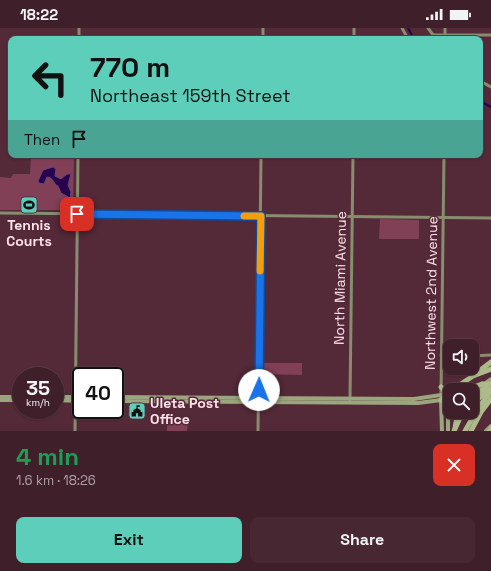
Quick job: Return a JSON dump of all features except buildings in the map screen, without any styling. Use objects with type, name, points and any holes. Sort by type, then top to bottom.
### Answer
[{"type":"highway","points":[[462,383],[491,362]]},
{"type":"highway","points":[[473,376],[491,370]]},
{"type":"highway","points":[[468,383],[491,370]]},
{"type":"highway","points":[[479,385],[491,384]]},
{"type":"highway","points":[[479,392],[491,384]]},
{"type":"highway","points":[[479,398],[491,388]]},
{"type":"highway","points":[[465,431],[477,410],[491,391]]},
{"type":"highway","points":[[472,431],[475,422],[491,398]]},
{"type":"highway","points":[[455,431],[456,419]]},
{"type":"highway","points":[[455,431],[460,419]]},
{"type":"main road","points":[[479,388],[491,379]]},
{"type":"main road","points":[[0,396],[12,396]]},
{"type":"main road","points":[[124,398],[127,397],[166,400],[174,397],[259,400],[306,399],[431,402],[439,404],[441,407]]},
{"type":"main road","points":[[124,399],[208,401],[220,398],[299,402],[306,399]]},
{"type":"main road","points":[[350,400],[441,398],[448,405],[449,424]]},
{"type":"main road","points":[[431,402],[441,398]]},
{"type":"main road","points":[[421,402],[441,398]]},
{"type":"main road","name":"Northwest 2nd Avenue","points":[[441,398],[442,431]]},
{"type":"main road","points":[[390,402],[395,399]]},
{"type":"main road","points":[[0,400],[12,400]]},
{"type":"main road","points":[[448,431],[450,419]]},
{"type":"main road","points":[[486,431],[491,426]]},
{"type":"street","points":[[428,28],[433,35],[439,36]]},
{"type":"street","points":[[468,36],[491,35]]},
{"type":"street","points":[[78,158],[78,367]]},
{"type":"street","points":[[258,431],[261,158]]},
{"type":"street","name":"North Miami Avenue","points":[[350,400],[352,158]]},
{"type":"street","name":"Northwest 2nd Avenue","points":[[441,398],[444,158]]},
{"type":"street","points":[[0,213],[491,218]]},
{"type":"street","points":[[479,356],[491,355]]},
{"type":"street","points":[[75,431],[76,419]]},
{"type":"shaded area","points":[[31,158],[74,158],[73,210],[0,210],[0,177],[11,178],[13,174],[30,174]]},
{"type":"shaded area","points":[[53,167],[56,169],[55,176],[61,179],[67,174],[71,174],[68,185],[71,192],[70,198],[61,193],[58,186],[50,178],[47,177],[44,184],[39,183],[38,181],[43,170]]},
{"type":"shaded area","points":[[380,219],[419,220],[419,239],[379,239]]},
{"type":"shaded area","points":[[262,363],[302,363],[302,375],[262,374]]},
{"type":"shaded area","points":[[188,418],[187,431],[167,431],[167,419]]},
{"type":"waterway","points":[[408,28],[412,36]]},
{"type":"waterway","points":[[483,103],[491,107]]},
{"type":"slow traffic","points":[[244,216],[261,216],[260,271]]},
{"type":"place","name":"Tennis Courts","points":[[29,205]]},
{"type":"place","name":"Uleta Post Office","points":[[137,411]]},
{"type":"route","points":[[77,214],[261,216],[259,390]]}]
